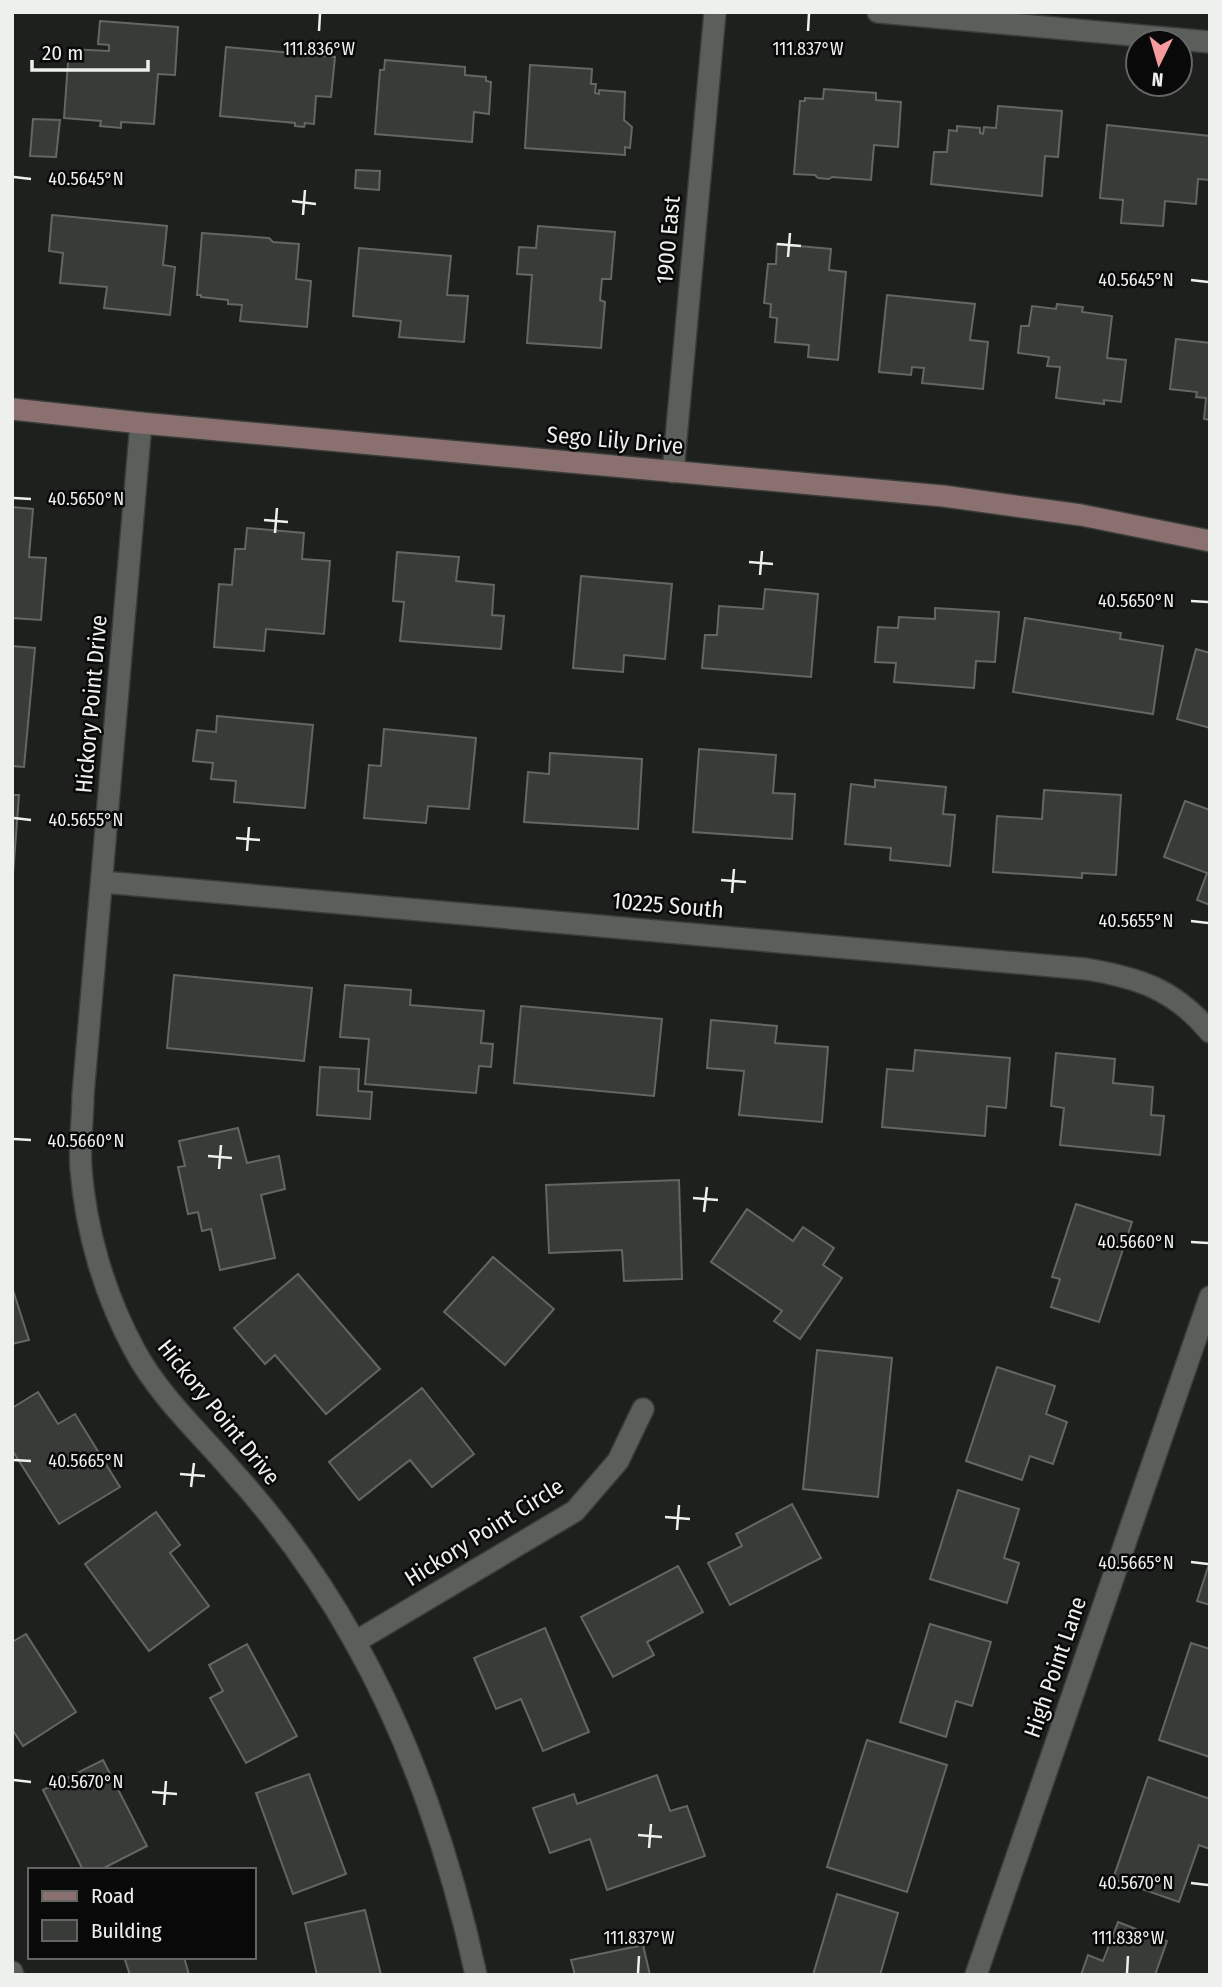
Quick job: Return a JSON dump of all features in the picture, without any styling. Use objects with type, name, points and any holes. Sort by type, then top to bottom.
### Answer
[{"type":"street","name":"1900 East","points":[[673,472],[715,12]]},
{"type":"street","points":[[878,12],[1210,42]]},
{"type":"street","name":"Sego Lily Drive","points":[[12,409],[943,496],[1081,515],[1210,541]]},
{"type":"street","name":"Hickory Point Drive","points":[[141,423],[83,1095],[81,1168],[91,1235],[110,1297],[135,1352],[170,1401],[237,1476],[299,1555],[355,1642],[398,1730],[434,1823],[464,1921],[476,1975]]},
{"type":"street","name":"10225 South","points":[[102,882],[1086,969],[1128,976],[1167,993],[1198,1018],[1210,1032]]},
{"type":"street","name":"High Point Lane","points":[[976,1975],[1210,1297]]},
{"type":"street","name":"Hickory Point Circle","points":[[355,1642],[575,1511],[618,1461],[643,1409]]},
{"type":"building","points":[[100,21],[178,27],[175,75],[158,74],[154,124],[121,122],[121,128],[100,126],[101,121],[64,118],[69,49],[109,51],[109,45],[98,44]]},
{"type":"building","points":[[226,47],[335,57],[331,97],[316,96],[314,124],[305,123],[304,127],[295,126],[295,123],[220,116]]},
{"type":"building","points":[[385,60],[465,67],[465,75],[486,77],[486,81],[491,82],[489,114],[474,112],[472,142],[375,134],[380,70],[384,70]]},
{"type":"building","points":[[530,65],[592,69],[591,84],[596,84],[595,93],[599,94],[599,90],[625,92],[624,120],[632,127],[630,148],[625,147],[625,155],[525,148]]},
{"type":"building","points":[[824,89],[876,93],[876,100],[901,102],[898,147],[874,145],[871,180],[829,179],[794,174],[800,101],[805,101],[805,98],[823,99]]},
{"type":"building","points":[[998,106],[1062,111],[1058,157],[1045,156],[1042,196],[931,184],[934,152],[947,152],[949,130],[957,131],[957,126],[980,128],[980,133],[983,134],[984,127],[996,128]]},
{"type":"building","points":[[33,119],[60,120],[56,157],[30,156]]},
{"type":"building","points":[[1107,125],[1210,136],[1210,180],[1198,179],[1196,204],[1165,201],[1163,226],[1121,223],[1123,200],[1100,198]]},
{"type":"building","points":[[356,170],[380,171],[379,190],[355,188]]},
{"type":"building","points":[[52,215],[167,226],[163,265],[175,267],[170,315],[104,308],[107,287],[60,283],[63,253],[49,251]]},
{"type":"building","points":[[538,226],[615,232],[611,279],[602,279],[600,300],[605,302],[601,348],[527,343],[532,275],[517,274],[519,247],[536,248]]},
{"type":"building","points":[[202,233],[269,238],[273,242],[299,244],[296,279],[311,281],[307,327],[240,321],[242,305],[197,295]]},
{"type":"building","points":[[777,244],[831,249],[829,270],[846,272],[838,360],[808,357],[809,345],[775,342],[777,318],[770,317],[771,304],[764,303],[768,264],[776,264]]},
{"type":"building","points":[[359,248],[451,256],[447,295],[468,296],[464,342],[399,337],[401,321],[353,316]]},
{"type":"building","points":[[887,295],[975,304],[970,340],[988,342],[983,389],[922,383],[924,368],[912,367],[911,375],[879,372]]},
{"type":"building","points":[[1057,304],[1083,307],[1082,312],[1112,316],[1107,358],[1126,360],[1121,402],[1104,400],[1104,404],[1056,398],[1060,367],[1047,366],[1049,357],[1018,353],[1021,326],[1029,326],[1032,306],[1056,309]]},
{"type":"building","points":[[1176,339],[1210,343],[1210,420],[1204,419],[1206,398],[1196,397],[1197,392],[1170,389]]},
{"type":"building","points":[[12,507],[33,509],[29,557],[46,558],[41,620],[12,618]]},
{"type":"building","points":[[247,528],[304,533],[302,559],[330,561],[324,634],[266,629],[264,651],[214,647],[219,584],[232,585],[235,549],[245,549]]},
{"type":"building","points":[[397,552],[459,557],[456,581],[494,585],[492,615],[504,616],[501,649],[400,641],[404,602],[393,601]]},
{"type":"building","points":[[581,576],[672,584],[665,659],[624,655],[623,672],[573,668]]},
{"type":"building","points":[[765,589],[818,594],[811,677],[702,668],[705,635],[717,635],[719,606],[763,609]]},
{"type":"building","points":[[935,608],[999,612],[995,662],[976,661],[974,688],[894,682],[896,663],[875,662],[878,627],[898,628],[899,617],[935,619]]},
{"type":"building","points":[[1025,618],[1121,633],[1120,639],[1163,646],[1153,714],[1013,692]]},
{"type":"building","points":[[12,646],[35,648],[24,767],[12,766]]},
{"type":"building","points":[[1196,649],[1210,653],[1210,728],[1177,719]]},
{"type":"building","points":[[217,716],[313,725],[305,808],[234,802],[236,781],[211,779],[213,763],[193,761],[197,730],[216,732]]},
{"type":"building","points":[[384,729],[476,738],[469,809],[428,806],[426,823],[364,818],[369,765],[381,766]]},
{"type":"building","points":[[699,749],[776,755],[773,793],[795,794],[792,839],[693,832]]},
{"type":"building","points":[[550,753],[642,759],[638,829],[524,822],[528,772],[549,774]]},
{"type":"building","points":[[875,780],[946,787],[943,814],[955,815],[950,866],[890,860],[891,848],[845,844],[851,784],[875,787]]},
{"type":"building","points":[[1044,790],[1121,795],[1116,875],[1082,873],[1082,878],[993,872],[997,816],[1042,819]]},
{"type":"building","points":[[12,795],[19,795],[12,888]]},
{"type":"building","points":[[1185,801],[1210,810],[1210,905],[1197,900],[1207,873],[1164,857]]},
{"type":"building","points":[[174,975],[312,988],[304,1061],[167,1048]]},
{"type":"building","points":[[345,985],[411,990],[410,1005],[484,1011],[481,1043],[493,1044],[491,1067],[479,1066],[476,1093],[365,1084],[369,1039],[340,1037]]},
{"type":"building","points":[[521,1006],[662,1019],[654,1096],[514,1083]]},
{"type":"building","points":[[711,1020],[777,1026],[775,1043],[828,1047],[822,1122],[739,1115],[744,1071],[707,1068]]},
{"type":"building","points":[[915,1050],[1010,1058],[1006,1108],[987,1106],[985,1136],[882,1127],[887,1069],[913,1071]]},
{"type":"building","points":[[1056,1053],[1115,1059],[1113,1083],[1153,1087],[1151,1115],[1164,1116],[1160,1155],[1060,1145],[1064,1108],[1051,1106]]},
{"type":"building","points":[[320,1067],[359,1069],[358,1091],[372,1092],[370,1119],[317,1115]]},
{"type":"building","points":[[238,1128],[247,1163],[279,1156],[285,1189],[261,1195],[275,1258],[220,1270],[211,1229],[202,1231],[198,1212],[188,1214],[178,1167],[185,1166],[179,1141]]},
{"type":"building","points":[[679,1180],[682,1279],[624,1281],[622,1250],[549,1253],[546,1185]]},
{"type":"building","points":[[1076,1204],[1132,1222],[1099,1322],[1051,1307],[1060,1279],[1052,1277]]},
{"type":"building","points":[[747,1209],[793,1241],[803,1227],[834,1248],[823,1265],[842,1278],[800,1339],[774,1321],[782,1311],[711,1262]]},
{"type":"building","points":[[493,1257],[554,1309],[505,1365],[444,1312]]},
{"type":"building","points":[[298,1274],[380,1369],[326,1414],[275,1355],[265,1364],[234,1328]]},
{"type":"building","points":[[12,1287],[29,1340],[12,1344]]},
{"type":"building","points":[[817,1350],[892,1358],[878,1497],[803,1489]]},
{"type":"building","points":[[997,1367],[1055,1386],[1046,1414],[1067,1422],[1053,1464],[1030,1456],[1022,1480],[966,1461]]},
{"type":"building","points":[[422,1388],[474,1454],[432,1487],[410,1460],[359,1500],[329,1462]]},
{"type":"building","points":[[38,1392],[58,1424],[75,1414],[120,1487],[59,1524],[12,1450],[12,1408]]},
{"type":"building","points":[[958,1490],[1019,1509],[1004,1558],[1019,1563],[1007,1603],[930,1579]]},
{"type":"building","points":[[792,1504],[821,1558],[730,1605],[708,1563],[742,1546],[736,1534]]},
{"type":"building","points":[[156,1512],[180,1545],[170,1553],[209,1606],[149,1651],[85,1564]]},
{"type":"building","points":[[1210,1561],[1210,1605],[1197,1601]]},
{"type":"building","points":[[678,1566],[703,1612],[647,1642],[654,1655],[613,1677],[581,1617]]},
{"type":"building","points":[[930,1624],[991,1642],[972,1706],[956,1701],[946,1737],[900,1722]]},
{"type":"building","points":[[545,1628],[589,1732],[543,1751],[521,1699],[496,1709],[474,1658]]},
{"type":"building","points":[[26,1634],[76,1712],[23,1746],[12,1729],[12,1642]]},
{"type":"building","points":[[1191,1643],[1210,1649],[1210,1757],[1159,1740]]},
{"type":"building","points":[[247,1644],[297,1736],[246,1763],[210,1698],[223,1691],[209,1665]]},
{"type":"building","points":[[867,1740],[947,1765],[907,1892],[827,1867]]},
{"type":"building","points":[[103,1760],[147,1846],[104,1868],[82,1868],[43,1790]]},
{"type":"building","points":[[309,1774],[346,1874],[293,1894],[256,1793]]},
{"type":"building","points":[[657,1775],[670,1811],[687,1806],[705,1856],[607,1890],[590,1839],[550,1853],[533,1808],[574,1794],[577,1804]]},
{"type":"building","points":[[1148,1777],[1210,1799],[1210,1849],[1199,1845],[1179,1902],[1113,1879]]},
{"type":"building","points":[[837,1894],[898,1913],[880,1975],[813,1975]]},
{"type":"building","points":[[365,1910],[381,1975],[317,1975],[305,1923]]},
{"type":"building","points":[[1118,1922],[1167,1941],[1155,1975],[1081,1975],[1088,1955],[1103,1961]]},
{"type":"building","points":[[643,1945],[650,1975],[575,1975],[571,1960]]},
{"type":"building","points":[[125,1959],[185,1959],[189,1975],[130,1975]]}]
